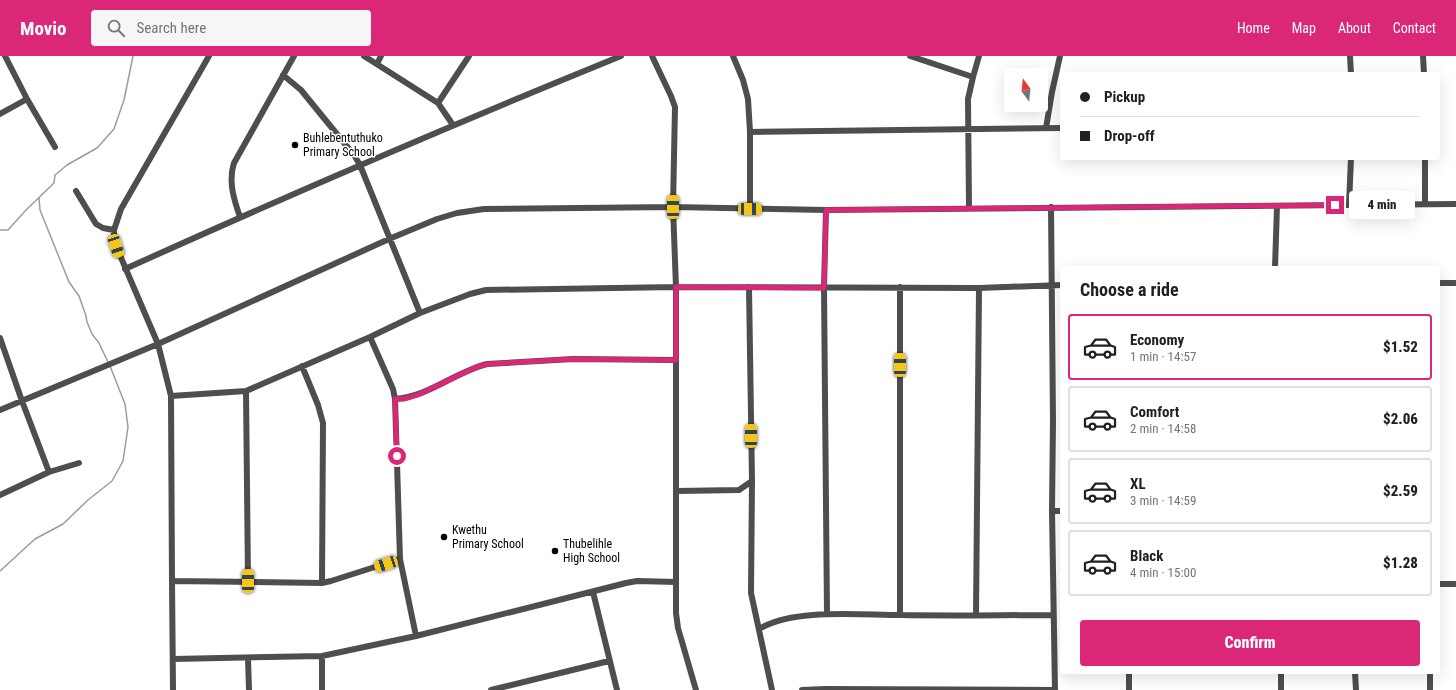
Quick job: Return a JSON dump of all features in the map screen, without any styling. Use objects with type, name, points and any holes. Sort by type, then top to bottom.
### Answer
[{"type":"street","points":[[0,57],[4,56],[55,147]]},
{"type":"street","points":[[173,690],[171,396],[158,344],[116,246],[114,230],[124,204],[209,56]]},
{"type":"street","points":[[240,217],[232,187],[232,170],[234,163],[294,56]]},
{"type":"street","points":[[364,56],[438,103],[453,125]]},
{"type":"street","points":[[377,64],[381,56]]},
{"type":"street","points":[[438,103],[469,56]]},
{"type":"street","points":[[125,269],[240,217],[453,125],[621,56]]},
{"type":"street","points":[[652,56],[675,107],[673,207],[676,287],[677,622],[696,690]]},
{"type":"street","points":[[733,56],[743,80],[748,99],[750,132],[750,209]]},
{"type":"street","points":[[910,56],[973,77]]},
{"type":"street","points":[[969,208],[968,99],[979,56]]},
{"type":"street","points":[[1046,128],[1060,56]]},
{"type":"street","points":[[1350,56],[1351,72]]},
{"type":"street","points":[[1424,56],[1424,72]]},
{"type":"street","points":[[283,75],[302,90],[354,155],[360,165],[420,313]]},
{"type":"street","points":[[0,114],[27,99]]},
{"type":"street","points":[[750,132],[1060,128]]},
{"type":"street","points":[[1349,205],[1351,160]]},
{"type":"street","points":[[1425,160],[1425,204]]},
{"type":"street","points":[[76,191],[96,224],[103,228],[114,230]]},
{"type":"street","points":[[0,410],[158,344],[389,239],[437,219],[457,213],[477,210],[673,207],[826,210],[1456,204]]},
{"type":"street","points":[[1275,266],[1277,206]]},
{"type":"street","points":[[802,690],[825,688],[1055,690],[1052,615],[1053,421],[1051,207]]},
{"type":"street","points":[[826,210],[824,288],[827,614]]},
{"type":"street","points":[[1440,284],[1456,283]]},
{"type":"street","points":[[171,396],[246,391],[370,337],[420,313],[470,294],[486,290],[676,287],[979,288],[1060,285]]},
{"type":"street","points":[[750,287],[752,481],[750,577],[751,593],[772,690]]},
{"type":"street","points":[[900,287],[900,615]]},
{"type":"street","points":[[976,615],[979,288]]},
{"type":"street","points":[[370,337],[393,389],[395,399],[400,559],[416,636]]},
{"type":"street","points":[[0,338],[49,472]]},
{"type":"street","points":[[395,399],[405,399],[420,394],[474,368],[487,364],[573,359],[676,360]]},
{"type":"street","points":[[302,366],[318,405],[323,423],[322,583]]},
{"type":"street","points":[[246,391],[248,581]]},
{"type":"street","points":[[0,495],[49,472],[79,462]]},
{"type":"street","points":[[677,491],[739,490],[752,481]]},
{"type":"street","points":[[1052,510],[1060,511]]},
{"type":"street","points":[[172,581],[322,583],[400,559]]},
{"type":"street","points":[[173,659],[322,656],[416,636],[626,583],[637,581],[676,582]]},
{"type":"street","points":[[1440,584],[1456,584]]},
{"type":"street","points":[[593,592],[617,690]]},
{"type":"street","points":[[759,629],[768,623],[779,620],[827,614],[1052,615]]},
{"type":"street","points":[[322,656],[322,690]]},
{"type":"street","points":[[248,658],[248,690]]},
{"type":"street","points":[[491,690],[609,661]]},
{"type":"street","points":[[1129,674],[1129,690]]},
{"type":"street","points":[[1280,690],[1281,674]]},
{"type":"street","points":[[1355,674],[1356,690]]},
{"type":"street","points":[[1430,674],[1430,690]]},
{"type":"waterway","points":[[0,230],[8,230],[54,183],[55,175],[67,165],[97,148],[114,129],[124,100],[133,56]]},
{"type":"waterway","points":[[39,198],[40,210],[69,282],[79,296],[92,334],[99,343],[108,362]]},
{"type":"waterway","points":[[0,571],[35,539],[63,524],[88,500],[112,481],[123,461],[128,427],[125,404],[110,366]]},
{"type":"place","name":"Buhlebentuthuko Primary School","points":[[295,145]]},
{"type":"place","name":"Kwethu Primary School","points":[[444,537]]},
{"type":"place","name":"Thubelihle High School","points":[[555,551]]},
{"type":"route","points":[[397,456],[395,399],[405,399],[420,394],[474,368],[493,363],[573,359],[676,360],[676,287],[824,288],[826,210],[1335,205]]}]
